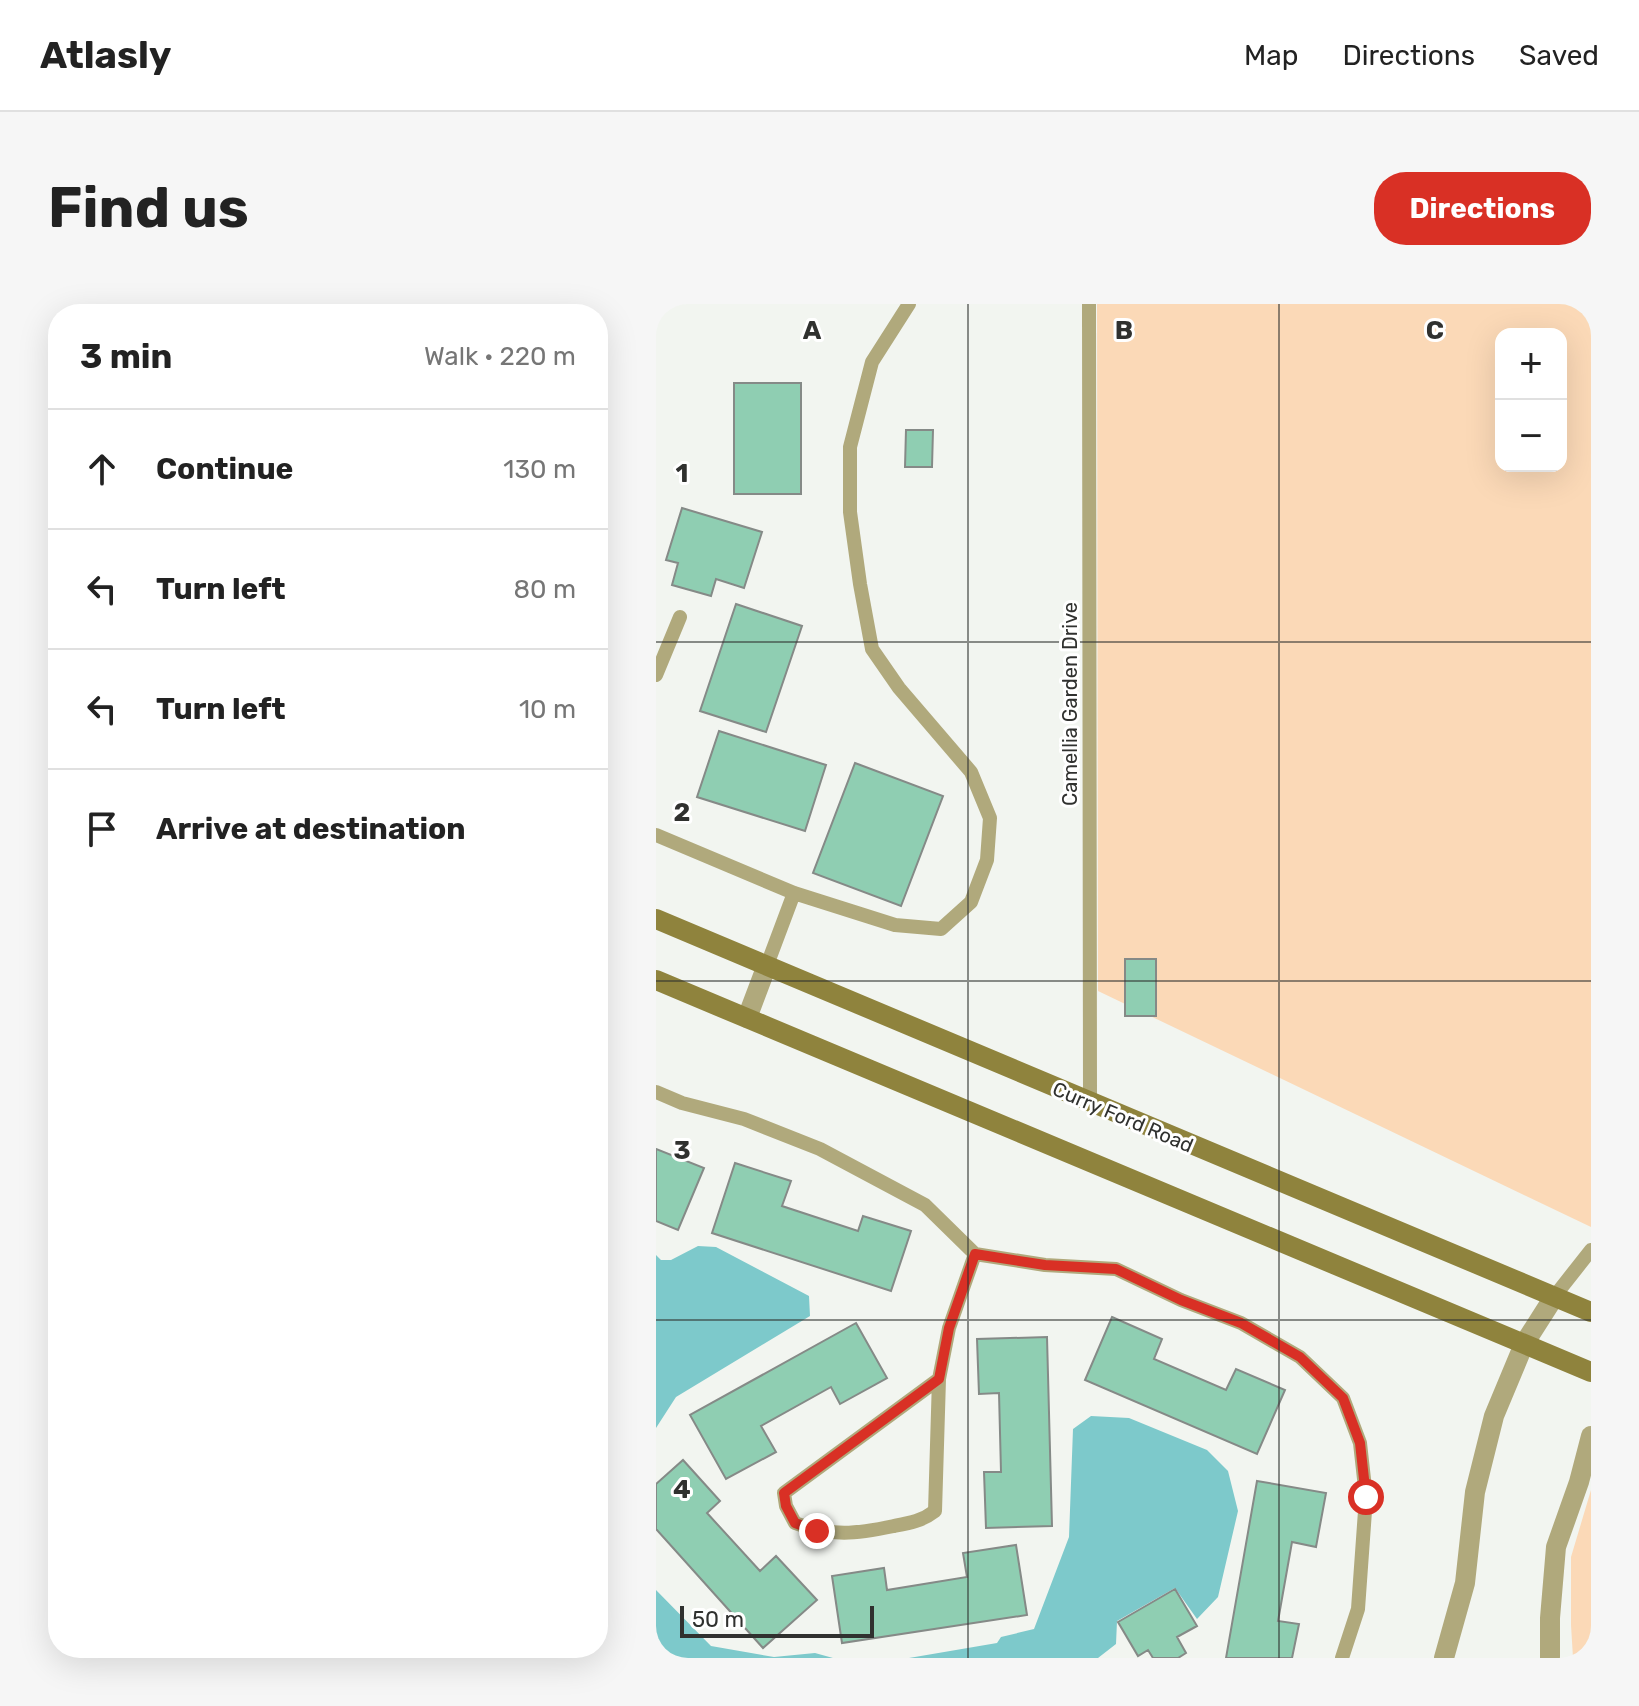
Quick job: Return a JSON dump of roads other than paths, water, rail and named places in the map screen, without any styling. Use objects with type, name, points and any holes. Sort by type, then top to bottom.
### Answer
[{"type":"main road","name":"Curry Ford Road","points":[[656,919],[1591,1312]]},
{"type":"main road","points":[[656,980],[1591,1372]]},
{"type":"street","points":[[747,1018],[767,965]]},
{"type":"street","points":[[1444,1658],[1465,1583],[1478,1477],[1494,1416],[1524,1344],[1554,1297]]},
{"type":"street","points":[[1550,1658],[1556,1547],[1591,1436]]},
{"type":"lane","points":[[656,835],[794,893],[895,925],[941,929],[971,902],[987,860],[990,818],[971,772],[899,688],[872,649],[850,512],[850,447],[872,362],[909,304]]},
{"type":"lane","name":"Camellia Garden Drive","points":[[1089,304],[1090,1103]]},
{"type":"lane","points":[[656,675],[680,617]]},
{"type":"lane","points":[[767,965],[794,893]]},
{"type":"lane","points":[[656,1092],[682,1103],[744,1119],[820,1149],[925,1205],[975,1254],[1045,1265],[1116,1269],[1181,1300],[1241,1323],[1300,1357],[1343,1398],[1360,1443],[1366,1497],[1358,1609],[1342,1658]]},
{"type":"lane","points":[[1554,1297],[1591,1250]]},
{"type":"lane","points":[[939,1379],[784,1493],[786,1506],[795,1523],[817,1531],[852,1535],[923,1520],[935,1511],[939,1379],[949,1328],[975,1254]]},
{"type":"water","points":[[698,1246],[716,1247],[809,1296],[810,1316],[676,1397],[656,1428],[656,1255],[661,1260],[671,1260]]},
{"type":"water","points":[[1091,1416],[1129,1418],[1207,1450],[1228,1471],[1238,1511],[1218,1597],[1197,1619],[1175,1588],[1117,1621],[1116,1644],[1098,1658],[909,1658],[997,1643],[1001,1637],[1034,1629],[1069,1537],[1073,1429]]},
{"type":"water","points":[[656,1590],[711,1646],[774,1657],[815,1653],[833,1658],[656,1658]]}]
